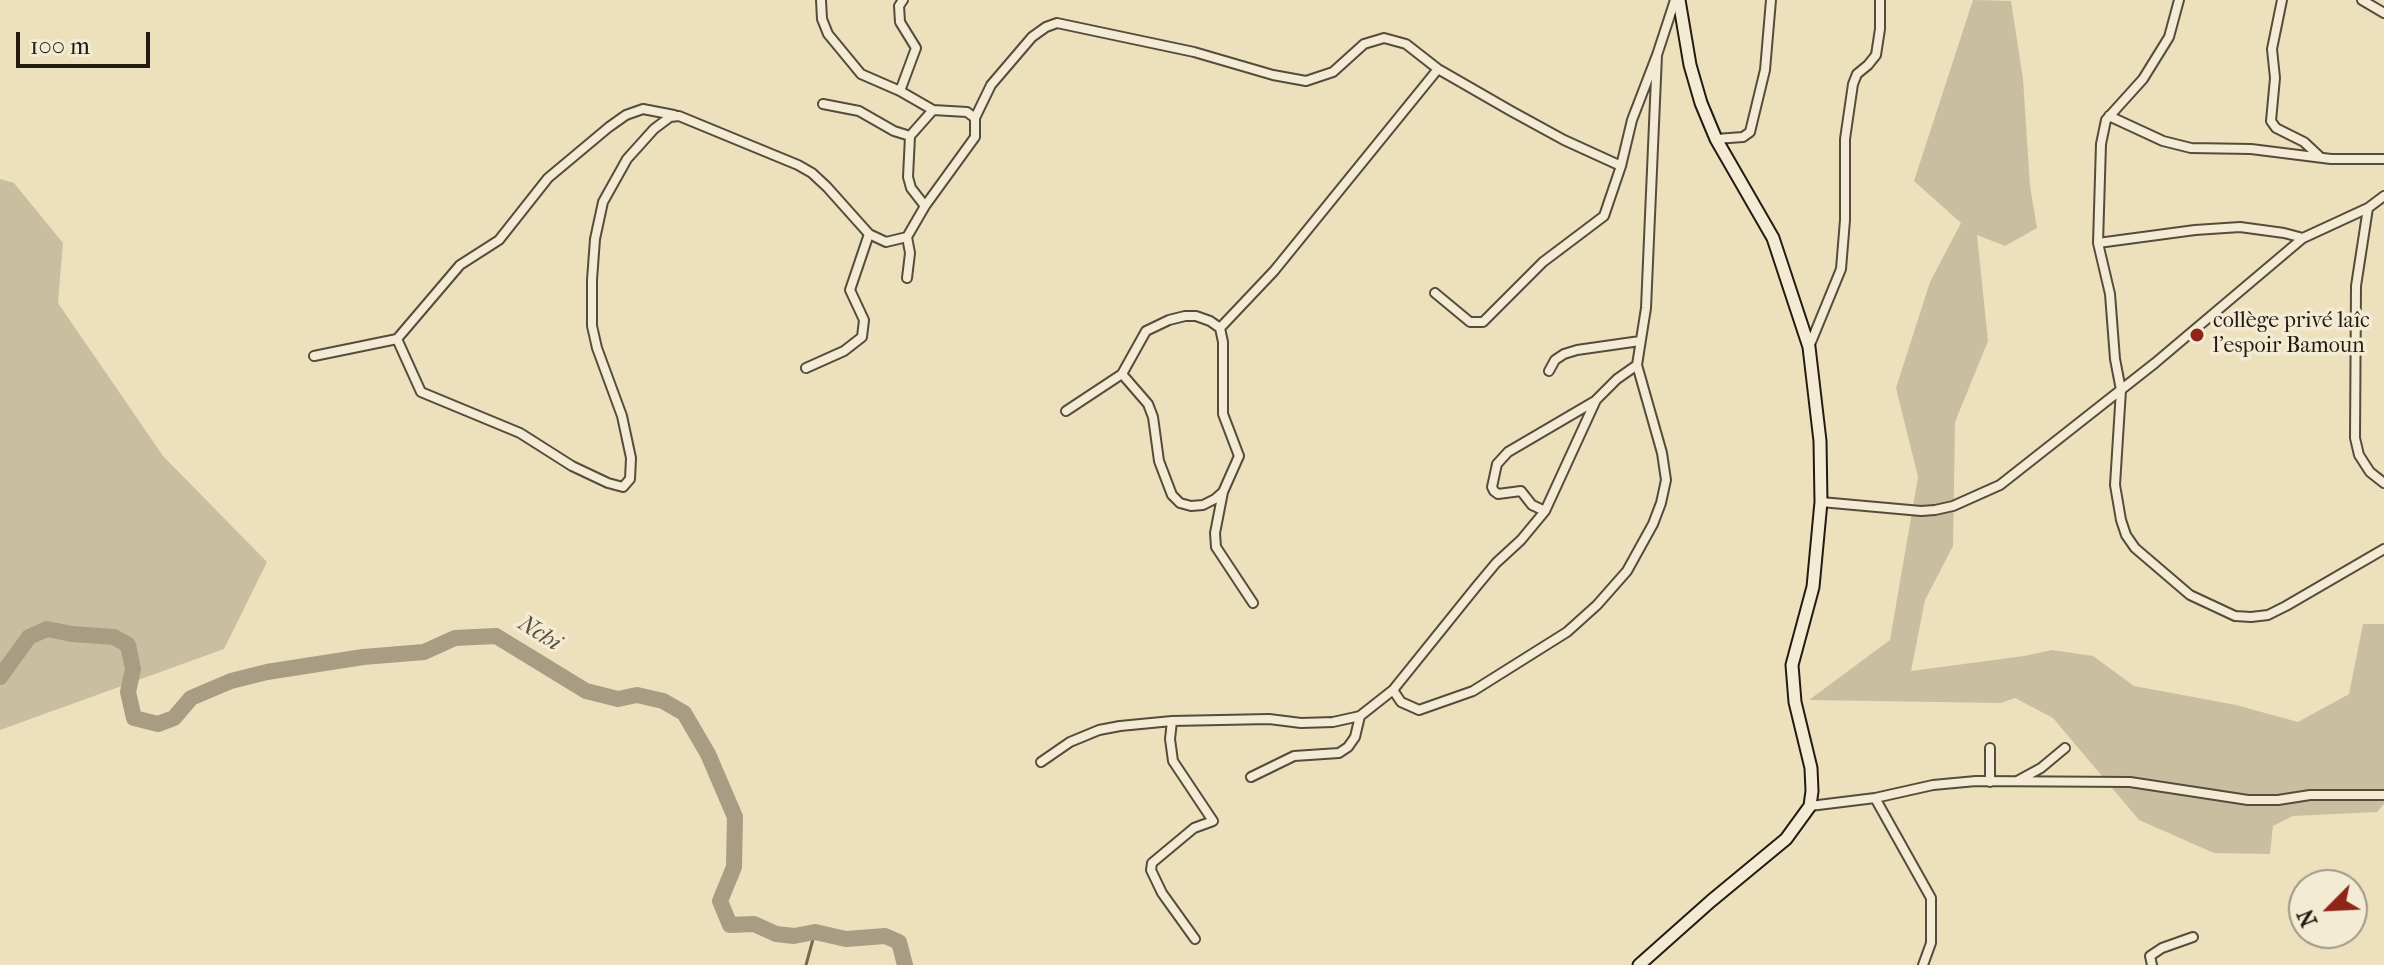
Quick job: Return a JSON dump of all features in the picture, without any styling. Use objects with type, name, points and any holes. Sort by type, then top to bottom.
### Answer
[{"type":"main road","points":[[1639,965],[1786,839],[1810,806],[1811,768],[1795,702],[1792,665],[1813,587],[1821,502],[1820,441],[1809,347],[1773,238],[1716,139],[1694,82],[1677,0]]},
{"type":"street","points":[[821,0],[822,19],[828,34],[861,74],[933,110],[967,112],[975,118]]},
{"type":"street","points":[[900,91],[916,48],[913,38],[900,22],[899,6],[903,0]]},
{"type":"street","points":[[1435,293],[1470,322],[1483,322],[1543,262],[1604,216],[1632,120],[1677,0]]},
{"type":"street","points":[[1716,139],[1743,137],[1750,132],[1765,70],[1771,0]]},
{"type":"street","points":[[1809,347],[1841,269],[1845,220],[1845,139],[1851,96],[1857,74],[1876,55],[1880,0]]},
{"type":"street","points":[[2179,0],[2173,25],[2162,48],[2143,79],[2109,116],[2103,127],[2101,144],[2098,243],[2110,294],[2115,359],[2121,390],[2115,485],[2121,520],[2135,548],[2190,595],[2235,616],[2268,615],[2384,549]]},
{"type":"street","points":[[2282,0],[2272,49],[2275,78],[2271,121],[2276,128],[2304,142],[2321,157]]},
{"type":"street","points":[[2362,0],[2384,13]]},
{"type":"street","points":[[907,278],[910,253],[907,237],[925,206],[969,146],[976,129],[975,118],[991,85],[1032,37],[1057,23],[1194,52],[1273,75],[1306,81],[1333,72],[1364,44],[1384,38],[1406,44],[1438,69],[1564,140],[1621,166]]},
{"type":"street","points":[[1393,690],[1401,702],[1419,710],[1473,691],[1567,632],[1597,605],[1627,571],[1653,524],[1666,480],[1662,453],[1637,365],[1646,308],[1657,55]]},
{"type":"street","points":[[1220,328],[1274,271],[1438,69]]},
{"type":"street","points":[[823,104],[859,111],[894,131],[910,136]]},
{"type":"street","points":[[314,356],[397,339],[460,265],[499,240],[548,178],[609,127],[626,115],[643,109],[675,116],[812,173],[869,234],[886,242],[907,237]]},
{"type":"street","points":[[925,206],[911,188],[908,177],[910,136],[933,110]]},
{"type":"street","points":[[397,339],[421,392],[520,433],[572,466],[623,487],[631,475],[627,437],[592,326],[595,239],[603,202],[620,169],[654,129],[675,116]]},
{"type":"street","points":[[2109,116],[2163,141],[2191,148],[2251,149],[2321,157],[2384,159]]},
{"type":"street","points":[[1821,502],[1921,511],[1953,506],[2000,485],[2121,390],[2303,238],[2368,208],[2384,196]]},
{"type":"street","points":[[2368,208],[2356,286],[2355,438],[2359,455],[2370,472],[2384,483]]},
{"type":"street","points":[[2098,243],[2240,227],[2303,238]]},
{"type":"street","points":[[806,368],[844,351],[862,337],[864,320],[850,290],[869,234]]},
{"type":"street","points":[[1066,411],[1122,374],[1146,331],[1169,320],[1196,316],[1220,328],[1223,342],[1223,414],[1239,456],[1223,492],[1215,533],[1216,547],[1253,603]]},
{"type":"street","points":[[1549,371],[1555,360],[1564,354],[1640,341]]},
{"type":"street","points":[[1545,511],[1532,505],[1521,491],[1498,494],[1494,491],[1492,487],[1497,464],[1508,452],[1596,400],[1637,365]]},
{"type":"street","points":[[1122,374],[1148,404],[1162,470],[1172,495],[1180,503],[1191,506],[1203,505],[1223,492]]},
{"type":"street","points":[[1041,762],[1070,742],[1099,730],[1172,721],[1269,719],[1321,724],[1360,716],[1393,690],[1476,587],[1545,511],[1596,400]]},
{"type":"street","points":[[1251,777],[1294,756],[1339,753],[1355,737],[1360,716]]},
{"type":"street","points":[[1172,721],[1170,739],[1173,761],[1213,821],[1194,828],[1152,863],[1151,870],[1162,893],[1195,939]]},
{"type":"street","points":[[1990,748],[1990,782]]},
{"type":"street","points":[[2015,782],[2041,768],[2065,748]]},
{"type":"street","points":[[1810,806],[1875,798],[1933,785],[1990,782],[2130,782],[2248,800],[2278,800],[2310,795],[2384,795]]},
{"type":"street","points":[[1875,798],[1931,898],[1931,943],[1923,965]]},
{"type":"street","points":[[2152,965],[2150,956],[2162,948],[2193,937]]},
{"type":"shaded area","points":[[1973,0],[2011,1],[2023,79],[2030,186],[2037,228],[2005,246],[1977,235],[1988,341],[1955,422],[1953,546],[1925,600],[1911,671],[2052,650],[2093,656],[2134,686],[2236,705],[2298,722],[2349,694],[2363,624],[2384,624],[2384,804],[2377,812],[2293,816],[2273,826],[2270,854],[2214,853],[2139,820],[2053,718],[2015,698],[2001,703],[1809,700],[1890,640],[1918,477],[1896,388],[1930,282],[1961,223],[1914,181]]},
{"type":"shaded area","points":[[0,179],[14,183],[63,243],[58,303],[163,456],[267,562],[224,649],[0,730]]},
{"type":"waterway","name":"Nchi","points":[[0,677],[29,637],[47,629],[114,637],[128,645],[133,669],[128,692],[134,718],[158,724],[174,718],[191,698],[231,681],[267,672],[363,657],[424,652],[455,638],[496,636],[586,691],[618,699],[637,695],[663,701],[684,713],[708,754],[735,817],[734,867],[720,901],[730,925],[754,924],[776,934],[794,936],[815,932],[846,939],[885,936],[899,942],[905,965]]},
{"type":"waterway","points":[[806,965],[815,932]]},
{"type":"place","name":"collège privé laîc l'espoir Bamoun","points":[[2197,335]]}]
